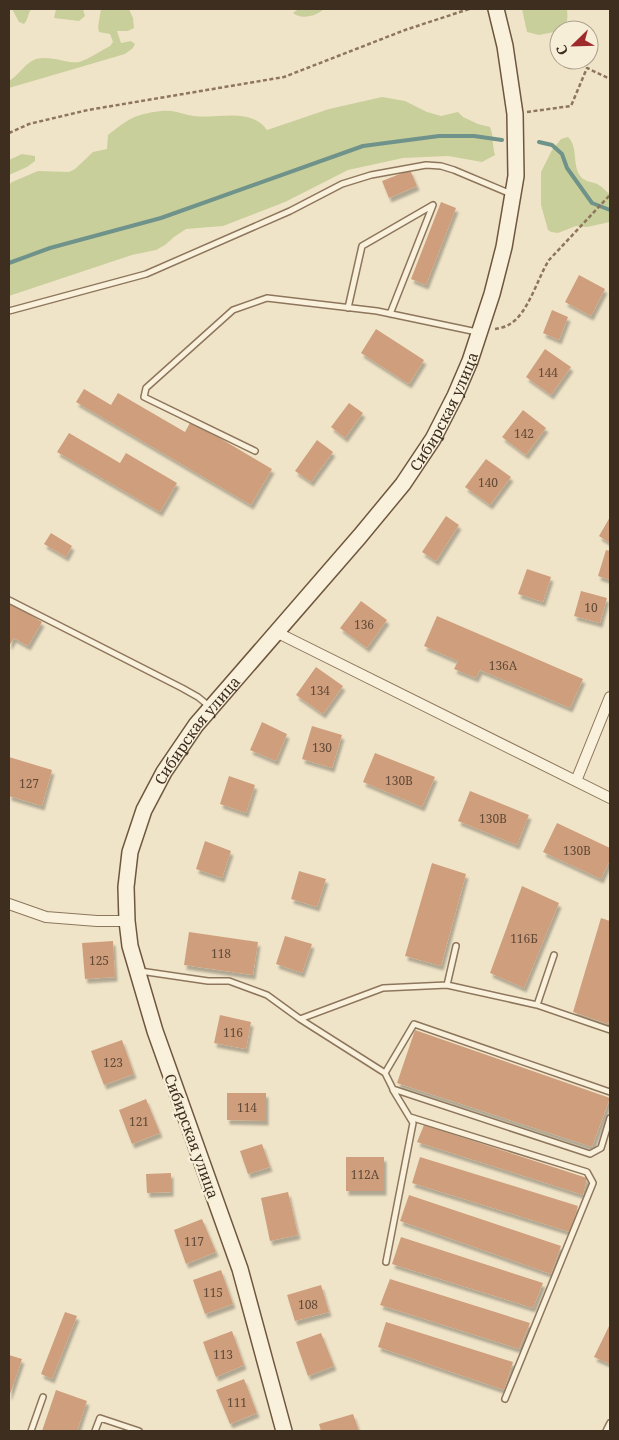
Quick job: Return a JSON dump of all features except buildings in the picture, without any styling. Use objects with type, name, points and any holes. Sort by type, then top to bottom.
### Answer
[{"type":"street","name":"Сибирская улица","points":[[284,1431],[240,1269],[155,1031],[130,946],[126,887],[130,852],[144,810],[164,772],[196,725],[360,536],[408,476],[433,439],[455,396],[470,361],[492,294],[504,247],[516,176],[515,114],[512,85],[496,9]]},
{"type":"street","points":[[276,632],[610,798]]},
{"type":"street","points":[[576,782],[610,697]]},
{"type":"street","points":[[9,904],[46,917],[127,921]]},
{"type":"lane","points":[[9,310],[146,274],[290,211],[342,184],[371,174],[426,165],[441,166],[513,195]]},
{"type":"lane","points":[[348,308],[362,246],[433,205],[390,314]]},
{"type":"lane","points":[[255,451],[144,396],[146,388],[233,310],[268,298],[390,314],[480,333]]},
{"type":"lane","points":[[9,600],[182,688],[198,697],[210,708]]},
{"type":"lane","points":[[447,985],[456,946]]},
{"type":"lane","points":[[537,1005],[554,955]]},
{"type":"lane","points":[[137,970],[208,981],[229,981],[267,995],[300,1019],[385,1073],[413,1123],[386,1262]]},
{"type":"lane","points":[[300,1019],[383,988],[447,985],[537,1005],[610,1030]]},
{"type":"lane","points":[[385,1073],[414,1024],[610,1092]]},
{"type":"lane","points":[[393,1089],[590,1154],[601,1148],[610,1118]]},
{"type":"lane","points":[[410,1118],[587,1172],[593,1183],[505,1399]]},
{"type":"lane","points":[[31,1431],[43,1398]]},
{"type":"lane","points":[[95,1431],[100,1418],[139,1431]]},
{"type":"lane","points":[[606,1431],[610,1423]]},
{"type":"path","points":[[9,133],[29,124],[88,110],[284,77],[405,30],[470,9]]},
{"type":"path","points":[[515,114],[571,106],[587,68],[610,79]]},
{"type":"path","points":[[480,333],[512,324],[520,315],[539,283],[549,260],[610,196]]},
{"type":"green space","points":[[12,9],[32,9],[24,24],[19,22]]},
{"type":"green space","points":[[56,9],[83,9],[85,16],[79,21],[54,18]]},
{"type":"green space","points":[[101,9],[129,9],[133,18],[134,28],[128,31],[117,31],[121,43],[131,41],[135,44],[125,54],[9,88],[9,81],[36,59],[47,58],[79,62],[110,46],[113,42],[110,34],[99,32]]},
{"type":"green space","points":[[298,9],[324,9],[304,17],[293,13]]},
{"type":"green space","points":[[522,9],[567,9],[567,20],[549,20],[549,33],[539,35],[527,32]]},
{"type":"green space","points":[[382,97],[405,101],[427,112],[441,116],[458,112],[463,117],[490,127],[495,155],[482,162],[448,156],[403,158],[348,170],[285,202],[223,226],[186,229],[156,250],[132,255],[9,296],[9,185],[12,182],[38,171],[69,172],[75,169],[93,152],[107,149],[108,135],[129,120],[158,111],[174,111],[203,117],[243,116],[260,123],[267,130],[329,109]]},
{"type":"green space","points":[[568,137],[573,146],[577,168],[582,178],[599,185],[610,194],[610,222],[587,227],[576,226],[558,233],[548,230],[541,205],[541,172],[552,150],[561,139]]},
{"type":"green space","points":[[22,154],[35,156],[35,161],[9,175],[9,160]]},
{"type":"waterway","points":[[9,263],[50,248],[161,218],[363,146],[439,136],[474,136],[502,140]]},
{"type":"waterway","points":[[539,142],[552,145],[562,154],[567,168],[592,203],[610,210]]}]
